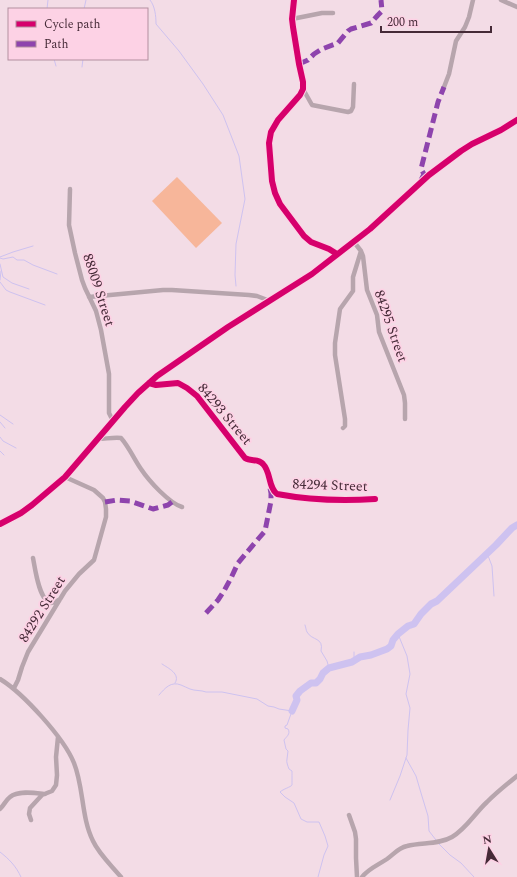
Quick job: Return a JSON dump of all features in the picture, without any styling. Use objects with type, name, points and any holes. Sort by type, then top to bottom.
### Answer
[{"type":"street","points":[[294,0],[292,18],[303,89],[300,95],[278,120],[269,138],[270,169],[273,188],[280,204],[304,236],[311,242],[337,254]]},
{"type":"street","points":[[444,87],[449,74],[456,41],[465,27],[473,0]]},
{"type":"street","points":[[501,0],[517,8]]},
{"type":"street","points":[[292,18],[322,13],[333,13]]},
{"type":"street","points":[[303,89],[312,105],[348,112],[351,111],[353,107],[354,84]]},
{"type":"street","points":[[0,524],[21,513],[65,477],[138,393],[157,376],[308,277],[383,218],[442,165],[472,144],[501,130],[517,120]]},
{"type":"street","name":"88009 Street","points":[[70,189],[69,225],[82,280],[95,308],[101,330],[109,374],[109,413],[114,421]]},
{"type":"street","name":"84295 Street","points":[[354,242],[361,251],[364,262],[367,290],[377,315],[378,332],[404,395],[405,419]]},
{"type":"street","points":[[344,428],[345,419],[335,343],[340,309],[353,291],[353,276],[361,251]]},
{"type":"street","points":[[89,297],[172,290],[249,295],[257,296],[270,301]]},
{"type":"street","points":[[95,308],[99,296]]},
{"type":"street","name":"84293 Street","points":[[149,383],[156,385],[178,383],[188,388],[201,400],[245,458],[247,460],[258,460]]},
{"type":"street","points":[[98,439],[106,440],[120,438],[126,444],[145,474],[172,502],[177,506],[182,507]]},
{"type":"street","name":"84294 Street","points":[[258,460],[262,462],[265,467],[272,488],[277,494],[316,499],[375,499]]},
{"type":"street","name":"84292 Street","points":[[14,688],[28,652],[60,600],[72,582],[94,560],[106,517],[105,502],[99,494],[65,477]]},
{"type":"street","points":[[33,558],[40,589],[44,599],[50,603],[60,600]]},
{"type":"street","points":[[0,679],[14,688],[34,709],[58,737],[69,753],[77,773],[89,832],[103,856],[121,877]]},
{"type":"street","points":[[31,820],[29,814],[30,808],[39,798],[52,791],[57,780],[56,757],[58,737]]},
{"type":"street","points":[[362,877],[402,847],[443,841],[454,836],[486,802],[517,776]]},
{"type":"street","points":[[0,809],[9,797],[13,795],[25,793],[46,794]]},
{"type":"street","points":[[349,815],[356,838],[357,877]]},
{"type":"shaded area","points":[[177,177],[222,223],[196,248],[152,201]]},
{"type":"waterway","points":[[47,8],[48,0]]},
{"type":"waterway","points":[[84,8],[86,0]]},
{"type":"waterway","points":[[150,0],[154,8],[156,24],[179,51],[223,115],[239,156],[245,199],[236,244],[236,286]]},
{"type":"waterway","points":[[54,60],[56,66]]},
{"type":"waterway","points":[[82,67],[83,60]]},
{"type":"waterway","points":[[0,257],[33,246]]},
{"type":"waterway","points":[[0,258],[3,259],[13,257],[17,260],[24,260],[57,274]]},
{"type":"waterway","points":[[0,264],[3,277],[12,283],[29,289]]},
{"type":"waterway","points":[[0,280],[1,271]]},
{"type":"waterway","points":[[0,282],[6,290],[45,305]]},
{"type":"waterway","points":[[0,415],[13,424]]},
{"type":"waterway","points":[[0,422],[5,428]]},
{"type":"waterway","points":[[0,437],[3,441],[16,448]]},
{"type":"waterway","points":[[0,451],[4,455]]},
{"type":"waterway","points":[[292,711],[297,700],[296,696],[300,691],[311,683],[316,683],[323,673],[329,668],[352,662],[360,657],[371,655],[391,646],[393,640],[398,634],[408,626],[414,624],[431,604],[437,601],[512,528],[517,525]]},
{"type":"waterway","points":[[487,553],[492,566],[494,596]]},
{"type":"waterway","points":[[305,625],[309,635],[321,643],[321,651],[329,668]]},
{"type":"waterway","points":[[390,800],[407,755],[410,708],[406,694],[410,674],[407,656],[398,634]]},
{"type":"waterway","points":[[354,652],[354,657],[356,659]]},
{"type":"waterway","points":[[162,664],[175,674],[175,683]]},
{"type":"waterway","points":[[159,695],[168,686],[177,684],[194,690],[222,692],[257,699],[268,706],[292,711],[287,725],[285,726],[285,728],[288,729],[289,734],[284,740],[288,751],[287,764],[289,769],[292,771],[292,785],[280,792],[294,803],[301,819],[307,822],[319,822],[328,846],[318,877]]},
{"type":"waterway","points":[[406,758],[416,776],[428,816],[429,831],[436,840]]},
{"type":"waterway","points":[[438,843],[461,863],[474,877]]},
{"type":"waterway","points":[[0,852],[12,863],[21,877]]},
{"type":"marked path","points":[[299,64],[308,60],[322,49],[338,43],[351,29],[371,23],[382,11],[381,0]]},
{"type":"marked path","points":[[421,180],[424,174],[421,169],[438,102],[444,87]]},
{"type":"marked path","points":[[206,613],[224,591],[238,563],[265,531],[271,501],[270,488]]},
{"type":"marked path","points":[[105,502],[117,500],[130,501],[153,509],[168,505],[172,502]]},
{"type":"cycle path","points":[[294,0],[292,19],[303,89],[300,95],[278,120],[271,132],[269,143],[272,181],[280,204],[304,236],[311,242],[337,254]]},
{"type":"cycle path","points":[[0,524],[21,513],[65,477],[125,407],[157,376],[228,327],[312,274],[370,229],[429,175],[461,151],[517,120]]},
{"type":"cycle path","points":[[149,383],[156,385],[178,383],[197,396],[245,458],[259,461],[266,467],[272,487],[277,494],[326,500],[375,499]]}]
